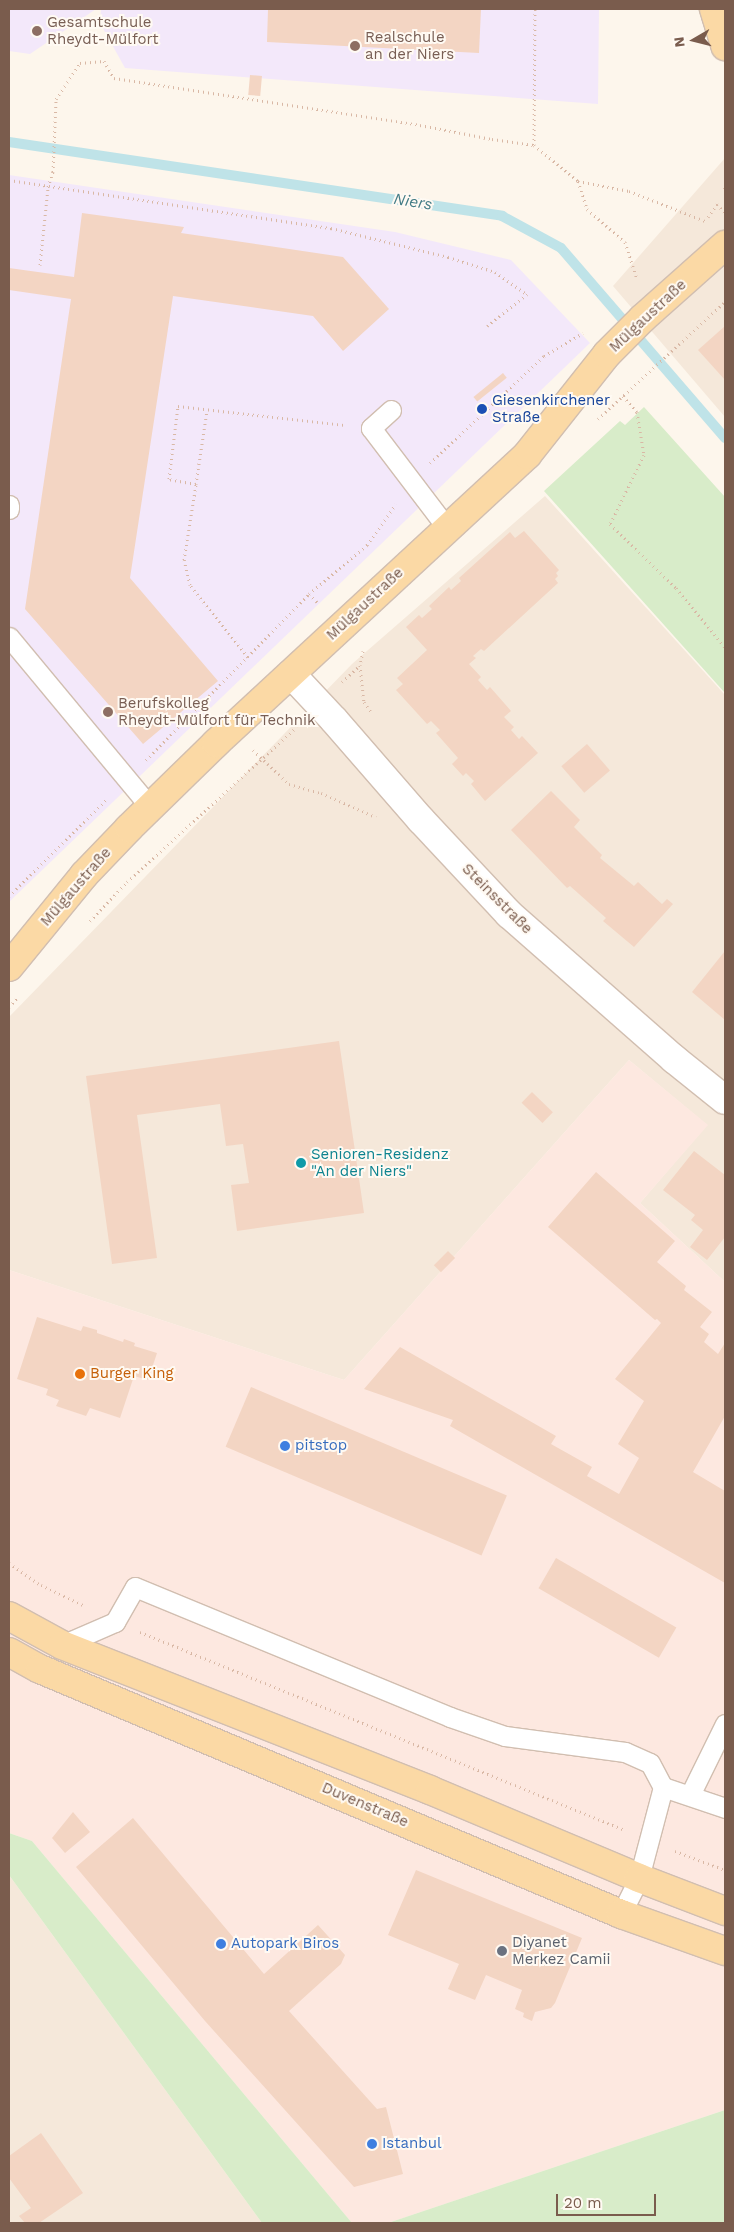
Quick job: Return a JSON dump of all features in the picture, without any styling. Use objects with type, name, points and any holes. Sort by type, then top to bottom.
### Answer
[{"type":"main road","points":[[714,9],[725,46]]},
{"type":"main road","name":"Mülgaustraße","points":[[9,967],[84,875],[150,808],[527,455],[607,354],[643,318],[725,246]]},
{"type":"main road","points":[[9,1616],[62,1645],[430,1790],[639,1878],[725,1911]]},
{"type":"main road","name":"Duvenstraße","points":[[9,1652],[40,1669],[621,1914],[725,1951]]},
{"type":"street","name":"Steinsstraße","points":[[291,674],[508,914],[674,1059],[725,1100]]},
{"type":"lane","points":[[391,410],[372,428],[447,528]]},
{"type":"lane","points":[[9,637],[150,808]]},
{"type":"lane","points":[[62,1645],[115,1622],[134,1587],[450,1717],[505,1736],[624,1752],[650,1763],[663,1787],[639,1878],[621,1914]]},
{"type":"lane","points":[[690,1795],[725,1724]]},
{"type":"lane","points":[[663,1787],[725,1808]]},
{"type":"path","points":[[534,145],[535,9]]},
{"type":"path","points":[[40,265],[48,187],[53,172],[56,99],[80,63],[104,61],[114,78],[420,125],[534,145],[578,181],[629,191],[706,222],[717,204],[725,213]]},
{"type":"path","points":[[9,180],[331,228],[448,257],[495,272],[527,294],[487,326]]},
{"type":"path","points":[[578,181],[587,208],[625,242],[637,279]]},
{"type":"path","points":[[725,302],[623,396],[637,412],[644,456],[610,524],[676,588],[725,647]]},
{"type":"path","points":[[9,896],[309,594],[367,545],[412,482],[544,356],[586,330]]},
{"type":"path","points":[[196,484],[169,479],[178,406],[372,428]]},
{"type":"path","points":[[207,410],[184,560],[190,585],[248,657]]},
{"type":"path","points":[[360,665],[363,650]]},
{"type":"path","points":[[87,924],[127,882],[263,760],[289,784],[321,793],[393,824],[421,820]]},
{"type":"path","points":[[9,1007],[21,994]]},
{"type":"path","points":[[9,1563],[41,1584],[115,1622],[725,1870]]},
{"type":"shaded area","name":"Gesamtschule Rheydt-Mülfort","points":[[9,9],[96,9],[30,54],[9,51]]},
{"type":"shaded area","name":"Realschule an der Niers","points":[[101,9],[599,9],[598,104],[125,68],[100,23]]},
{"type":"shaded area","points":[[725,158],[725,417],[613,286]]},
{"type":"shaded area","name":"Berufskolleg Rheydt-Mülfort für Technik","points":[[9,175],[395,232],[511,260],[590,343],[9,902]]},
{"type":"shaded area","points":[[545,496],[725,695],[725,1282],[640,1203],[707,1125],[629,1060],[344,1380],[9,1270],[9,1017],[352,664]]},
{"type":"shaded area","points":[[629,1060],[708,1125],[640,1203],[725,1282],[725,2110],[388,2223],[352,2223],[32,1841],[9,1833],[9,1270],[344,1380]]},
{"type":"shaded area","points":[[9,1875],[262,2223],[9,2223]]},
{"type":"green space","points":[[644,407],[725,497],[725,693],[544,491],[620,421],[625,425]]},
{"type":"green space","points":[[9,1833],[32,1841],[352,2223],[262,2223],[9,1875]]},
{"type":"green space","points":[[725,2110],[725,2223],[388,2223]]},
{"type":"building","points":[[268,9],[481,9],[479,53],[267,42]]},
{"type":"building","points":[[250,75],[262,76],[260,96],[248,95]]},
{"type":"building","name":"Berufskolleg Rheydt-Mülfort für Technik","points":[[82,213],[184,227],[181,233],[343,257],[389,309],[343,351],[313,316],[173,296],[130,578],[218,681],[143,744],[25,609],[71,299],[9,290],[9,268],[74,277]]},
{"type":"building","points":[[725,326],[725,380],[698,350]]},
{"type":"building","points":[[503,373],[507,378],[477,402],[473,397]]},
{"type":"building","points":[[524,531],[559,570],[556,573],[558,576],[555,579],[558,583],[484,651],[481,649],[473,656],[476,658],[469,664],[481,677],[478,680],[487,690],[490,687],[511,711],[504,717],[514,727],[511,730],[519,739],[522,736],[538,753],[485,801],[471,784],[474,781],[466,773],[463,776],[452,764],[458,758],[436,733],[440,730],[431,721],[427,724],[396,690],[403,684],[397,678],[427,650],[406,627],[419,615],[422,618],[432,609],[429,606],[449,587],[451,590],[461,581],[459,578],[510,532],[515,538]]},
{"type":"building","points":[[587,744],[610,770],[584,793],[561,766]]},
{"type":"building","points":[[551,791],[580,820],[574,827],[602,855],[600,858],[634,886],[638,882],[662,904],[667,899],[673,904],[634,947],[603,921],[606,918],[570,886],[567,888],[511,830]]},
{"type":"building","points":[[725,951],[725,1020],[692,992]]},
{"type":"building","name":"Senioren-Residenz \"An der Niers\"","points":[[339,1041],[364,1213],[237,1231],[231,1185],[249,1183],[243,1144],[226,1146],[220,1104],[137,1115],[157,1258],[112,1264],[86,1076]]},
{"type":"building","points":[[532,1092],[553,1112],[542,1123],[522,1103]]},
{"type":"building","points":[[694,1151],[725,1175],[725,1237],[707,1260],[690,1247],[703,1230],[691,1220],[695,1215],[663,1190]]},
{"type":"building","points":[[596,1172],[675,1241],[657,1262],[686,1286],[684,1290],[712,1312],[700,1327],[709,1334],[704,1342],[718,1354],[725,1343],[725,1416],[693,1472],[725,1491],[725,1583],[450,1426],[453,1420],[364,1389],[400,1347],[556,1436],[551,1444],[592,1467],[587,1476],[619,1494],[639,1458],[618,1444],[644,1401],[615,1379],[661,1323],[657,1319],[655,1320],[548,1227]]},
{"type":"building","points":[[448,1251],[455,1258],[441,1272],[434,1265]]},
{"type":"building","points":[[37,1317],[81,1331],[83,1326],[97,1330],[97,1333],[123,1342],[124,1339],[135,1343],[134,1346],[157,1353],[148,1380],[134,1376],[120,1418],[90,1408],[86,1416],[56,1406],[59,1400],[46,1395],[48,1389],[17,1379]]},
{"type":"building","points":[[251,1387],[507,1496],[482,1555],[226,1447]]},
{"type":"building","points":[[556,1558],[676,1628],[659,1658],[538,1588]]},
{"type":"building","points":[[73,1812],[90,1832],[65,1853],[52,1838]]},
{"type":"building","points":[[133,1818],[264,1974],[318,1925],[345,1955],[341,1964],[289,2011],[377,2109],[386,2107],[403,2174],[354,2187],[205,2021],[76,1867]]},
{"type":"building","name":"Diyanet Merkez Camii","points":[[416,1870],[582,1938],[555,2003],[551,2008],[535,2012],[532,2021],[523,2017],[524,2013],[515,2009],[522,1990],[486,1975],[475,2000],[448,1989],[459,1964],[388,1935]]},
{"type":"building","points":[[41,2133],[83,2193],[39,2223],[25,2223],[19,2216],[31,2208],[9,2178],[9,2156]]},
{"type":"waterway","name":"Niers","points":[[9,142],[502,216],[561,248],[725,438]]},
{"type":"place","name":"Gesamtschule Rheydt-Mülfort","points":[[37,31]]},
{"type":"place","name":"Realschule an der Niers","points":[[355,46]]},
{"type":"place","name":"Giesenkirchener Straße","points":[[482,409]]},
{"type":"place","name":"Berufskolleg Rheydt-Mülfort für Technik","points":[[108,712]]},
{"type":"place","name":"Senioren-Residenz \"An der Niers\"","points":[[301,1163]]},
{"type":"place","name":"Burger King","points":[[80,1374]]},
{"type":"place","name":"pitstop","points":[[285,1446]]},
{"type":"place","name":"Autopark Biros","points":[[221,1944]]},
{"type":"place","name":"Diyanet Merkez Camii","points":[[502,1951]]},
{"type":"place","name":"Istanbul","points":[[372,2144]]}]
